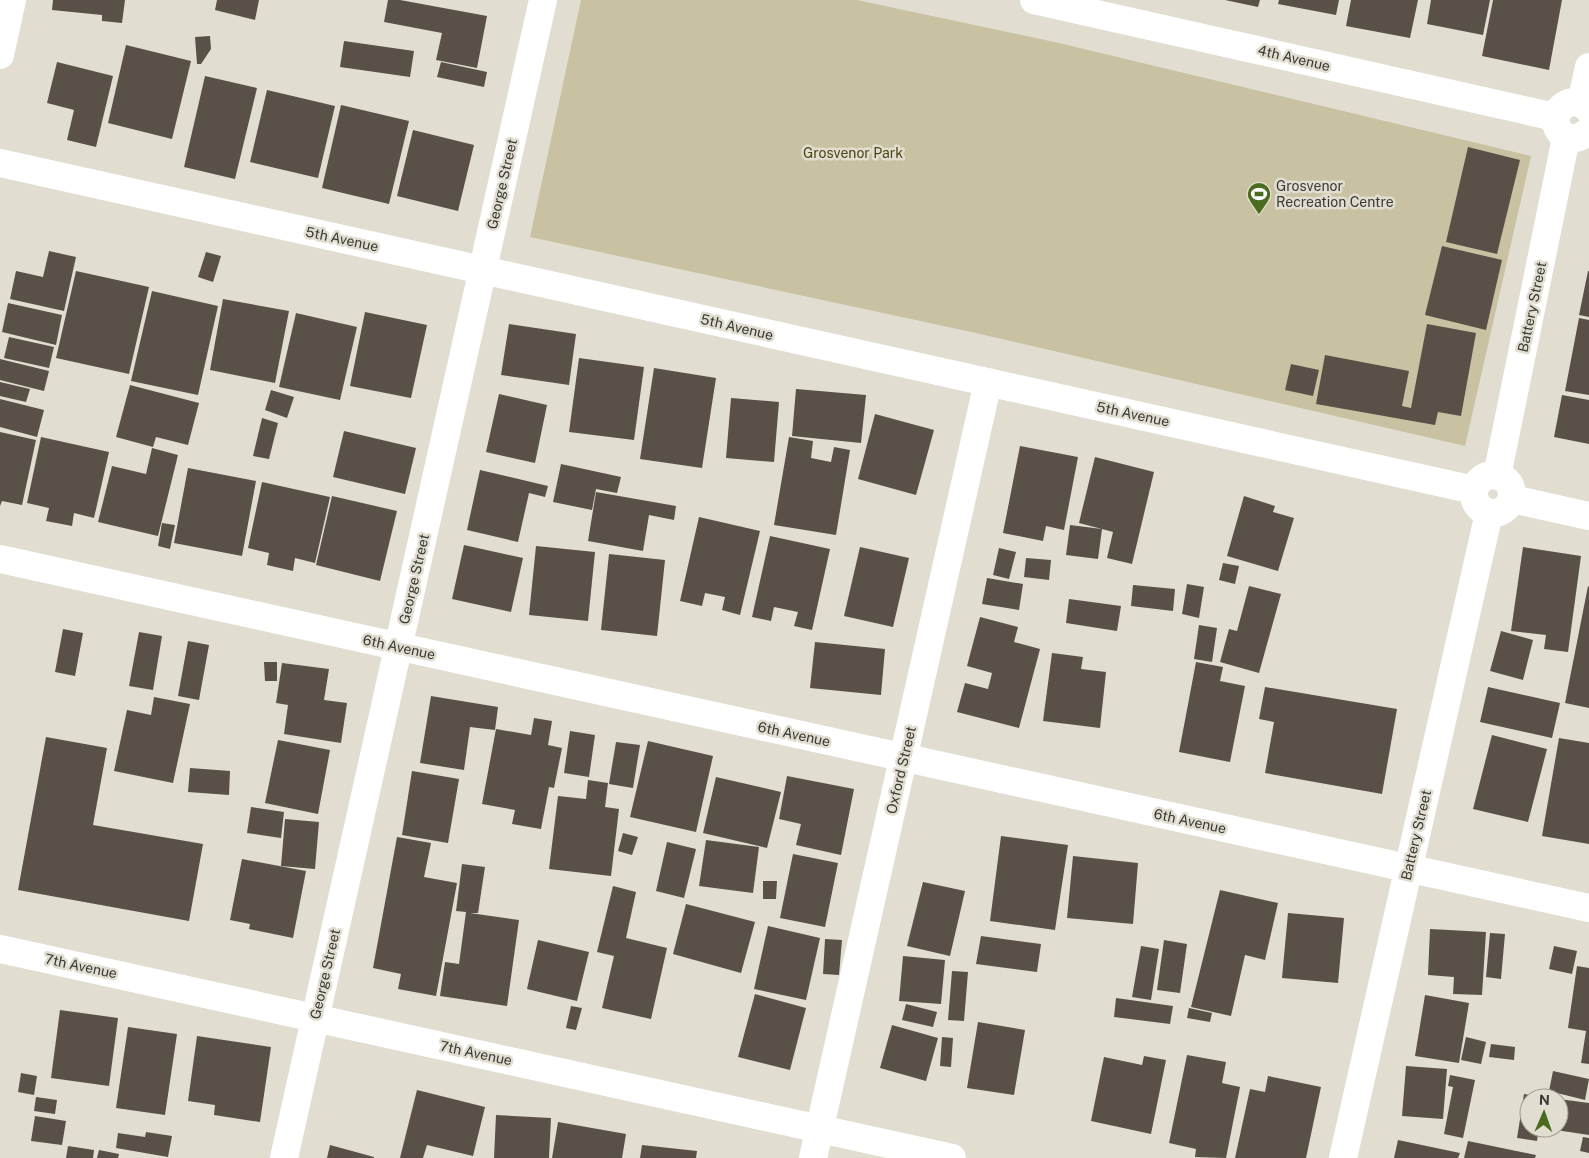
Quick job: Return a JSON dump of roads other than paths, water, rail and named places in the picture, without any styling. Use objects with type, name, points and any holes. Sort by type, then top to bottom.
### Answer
[{"type":"street","points":[[0,54],[12,0]]},
{"type":"street","name":"George Street","points":[[284,1158],[543,0]]},
{"type":"street","name":"4th Avenue","points":[[1034,0],[1071,4],[1570,129]]},
{"type":"street","points":[[1570,129],[1558,110],[1565,104],[1573,102],[1585,106],[1589,67]]},
{"type":"street","name":"Battery Street","points":[[1497,476],[1570,129]]},
{"type":"street","name":"5th Avenue","points":[[0,163],[1474,490]]},
{"type":"street","name":"Oxford Street","points":[[813,1158],[988,382]]},
{"type":"street","points":[[1487,476],[1497,476],[1506,480],[1511,489],[1512,498],[1507,507],[1498,512],[1488,513],[1478,504],[1474,490],[1479,481],[1487,476]]},
{"type":"street","points":[[1512,498],[1589,516]]},
{"type":"street","name":"Battery Street","points":[[1343,1158],[1488,513]]},
{"type":"street","name":"6th Avenue","points":[[0,559],[1589,908]]},
{"type":"street","name":"7th Avenue","points":[[0,949],[952,1158]]},
{"type":"place","name":"Grosvenor Recreation Centre","points":[[1259,215]]},
{"type":"park label","name":"Grosvenor Park","points":[[853,153]]}]
